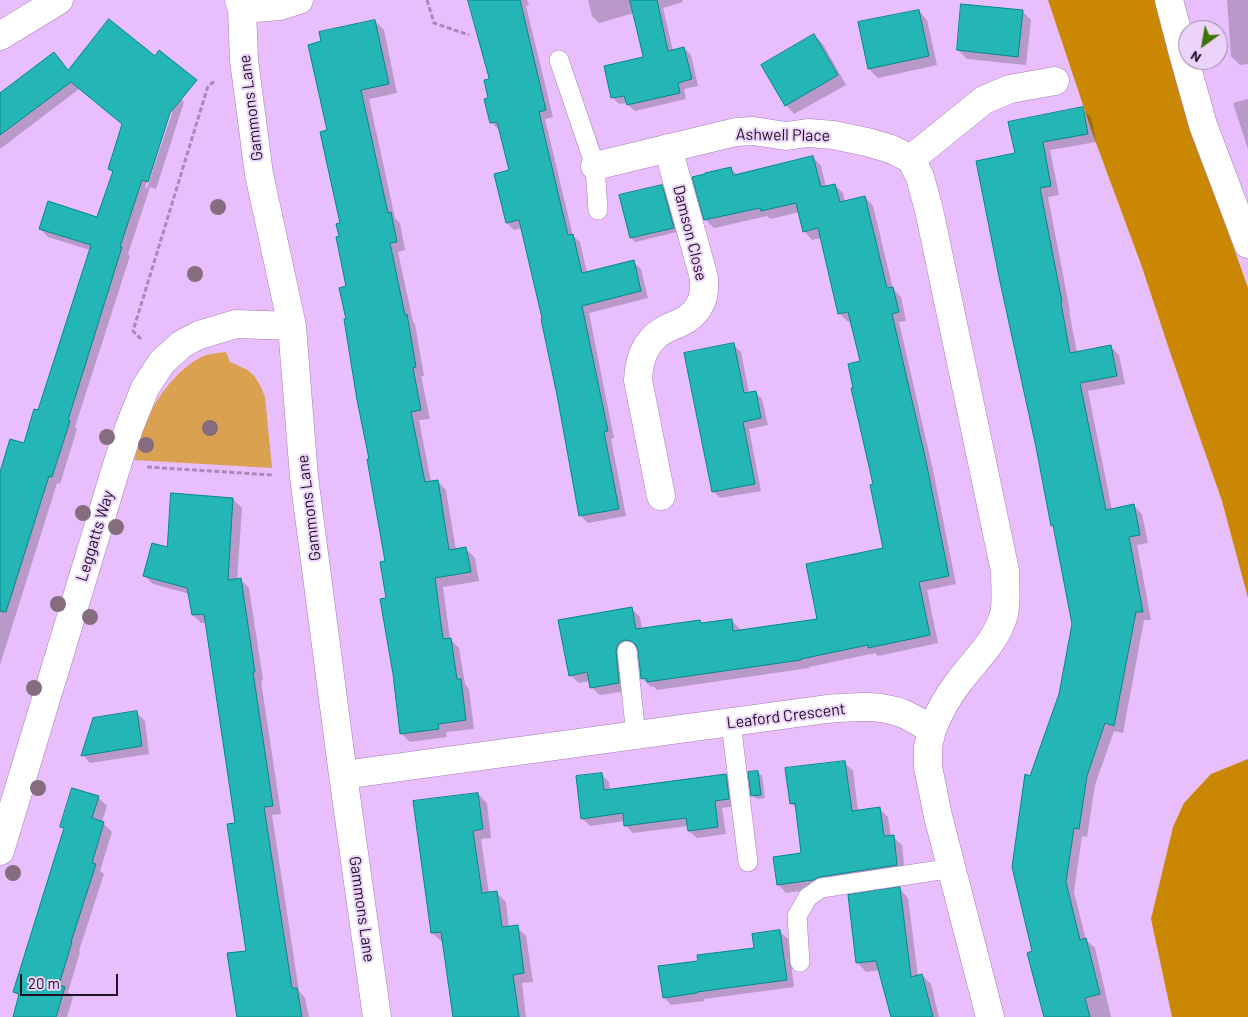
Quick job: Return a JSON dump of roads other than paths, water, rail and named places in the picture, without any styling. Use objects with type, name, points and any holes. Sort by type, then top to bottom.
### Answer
[{"type":"street","points":[[0,36],[59,0]]},
{"type":"street","points":[[240,5],[280,6],[298,0]]},
{"type":"street","points":[[1169,0],[1203,125],[1248,244]]},
{"type":"street","name":"Gammons Lane","points":[[240,5],[244,60],[259,174],[292,326],[304,477],[377,1017]]},
{"type":"street","points":[[990,1017],[938,816],[928,767],[928,746],[932,729],[942,705],[982,654],[998,630],[1005,613],[1005,572],[929,210],[920,177],[911,159],[984,100],[1010,89],[1054,81]]},
{"type":"street","name":"Ashwell Place","points":[[595,166],[736,132],[753,131],[786,136],[808,133],[833,135],[891,149],[911,159]]},
{"type":"street","name":"Damson Close","points":[[661,496],[638,380],[638,368],[645,348],[650,341],[668,328],[687,320],[701,304],[704,294],[704,278],[668,148]]},
{"type":"street","name":"Leggatts Way","points":[[0,851],[117,465],[129,428],[146,388],[162,362],[182,344],[199,335],[236,324],[292,326]]},
{"type":"street","name":"Leaford Crescent","points":[[343,776],[827,709],[861,706],[886,708],[904,714],[932,729]]},
{"type":"lane","points":[[559,60],[595,166],[598,210]]},
{"type":"lane","points":[[627,651],[636,736]]},
{"type":"lane","points":[[731,723],[748,862]]},
{"type":"lane","points":[[800,962],[797,916],[808,897],[821,888],[952,868]]}]
